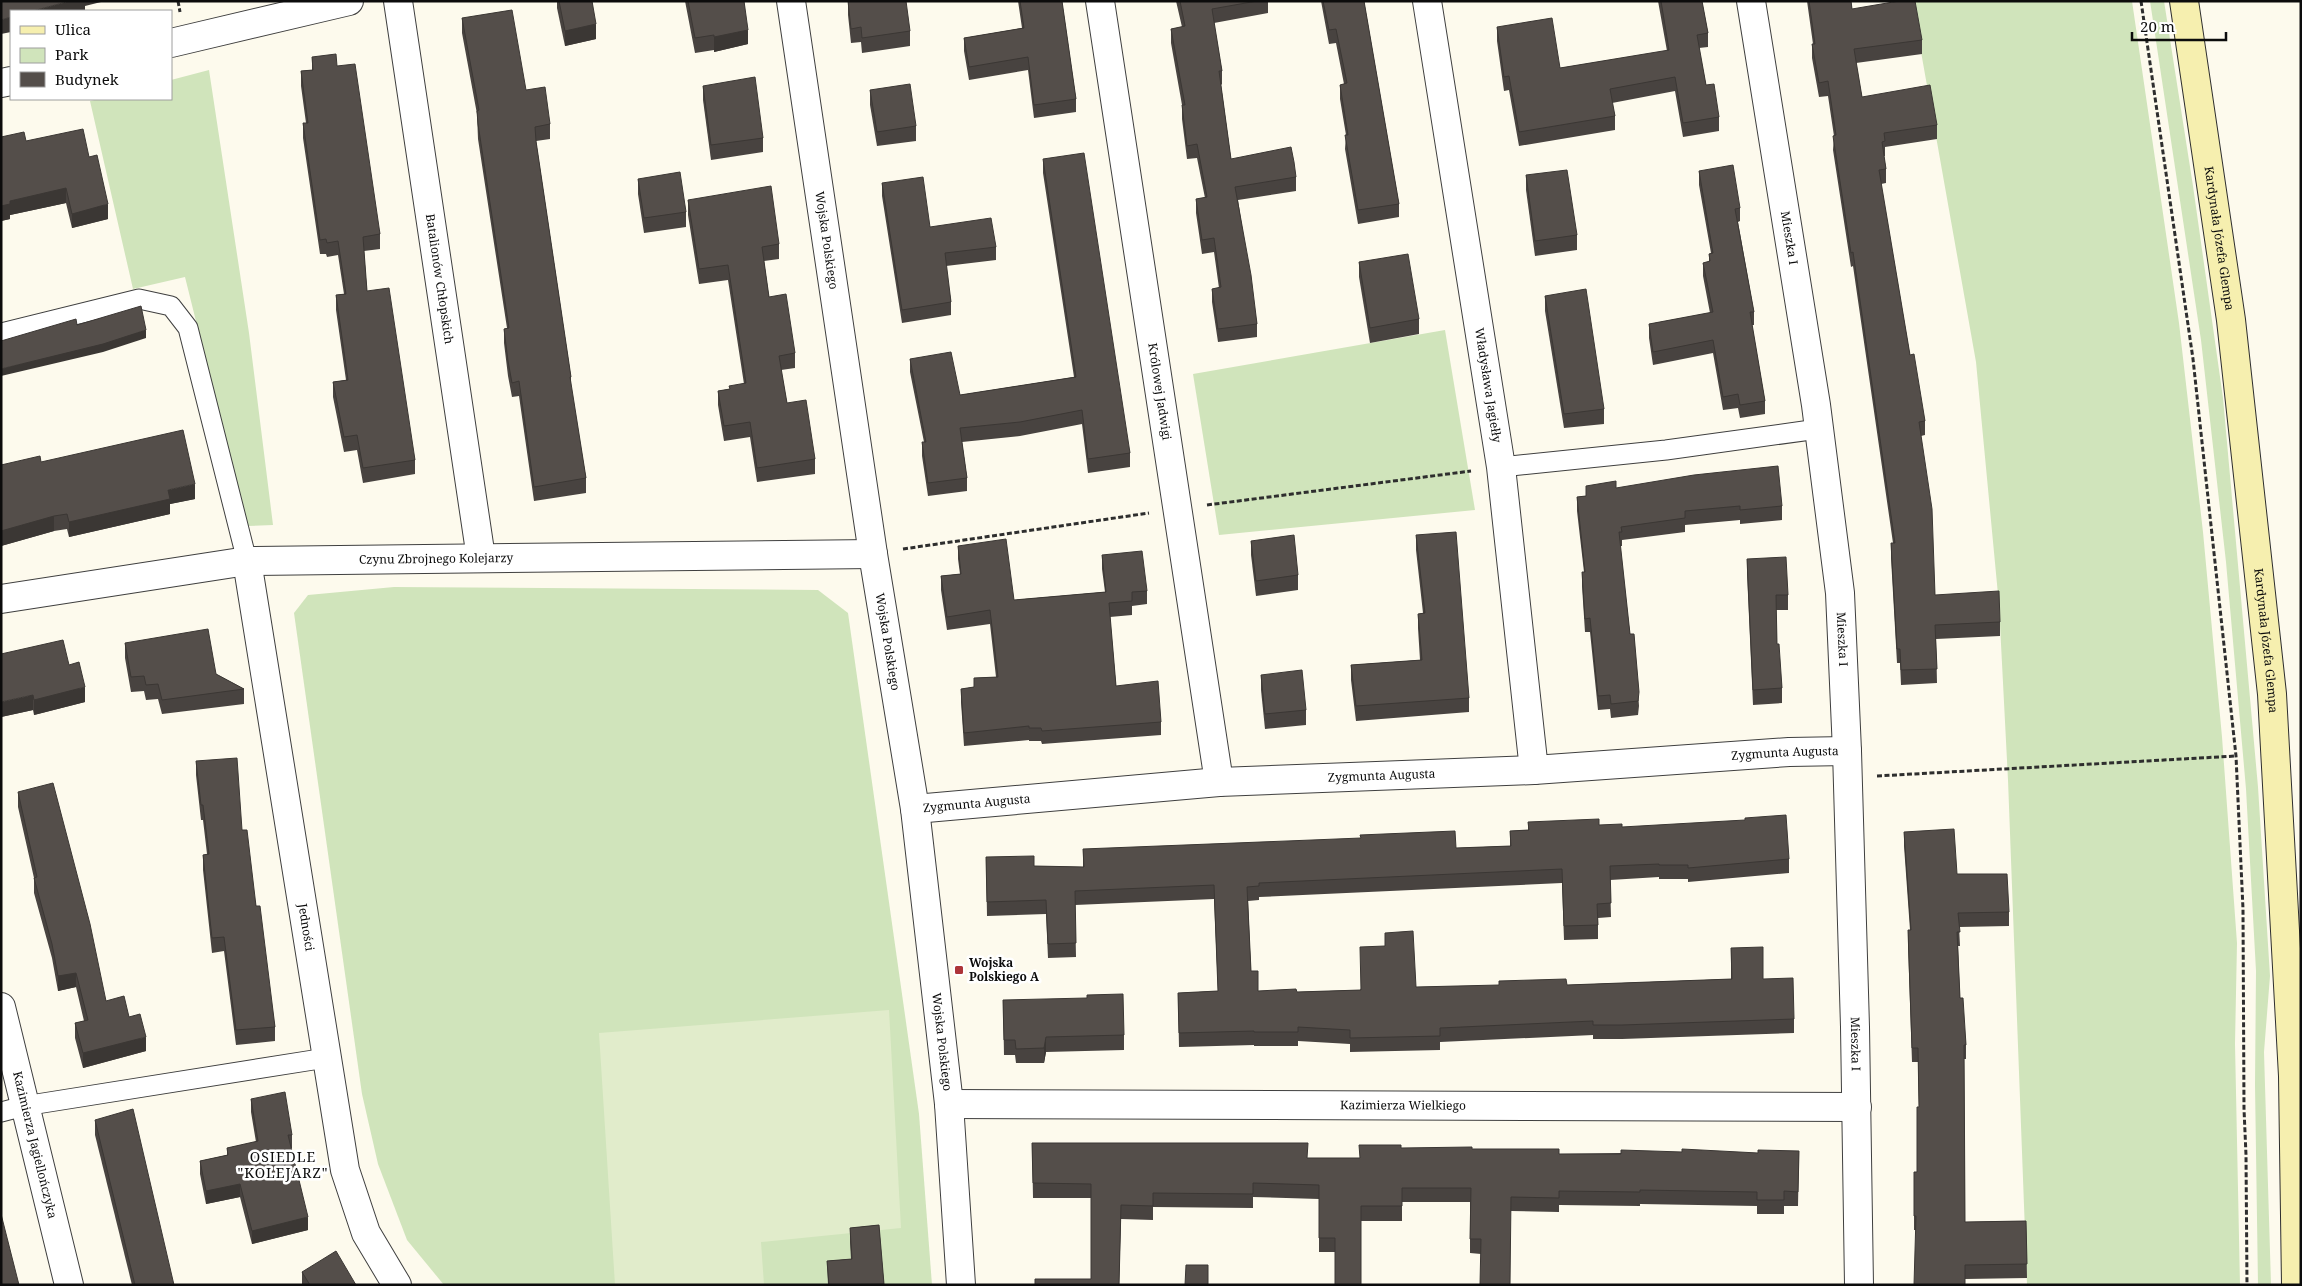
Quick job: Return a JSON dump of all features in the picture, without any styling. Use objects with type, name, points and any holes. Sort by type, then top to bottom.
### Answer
[{"type":"main road","name":"Kardynała Józefa Glempa","points":[[2184,1],[2231,320],[2272,694],[2293,1076],[2296,1285]]},
{"type":"street","points":[[172,43],[349,1]]},
{"type":"street","name":"Batalionów Chłopskich","points":[[398,1],[481,558]]},
{"type":"street","name":"Wojska Polskiego","points":[[791,1],[873,554],[915,809],[949,1104],[961,1285]]},
{"type":"street","name":"Królowej Jadwigi","points":[[1100,1],[1219,782]]},
{"type":"street","name":"Władysława Jagiełły","points":[[1427,1],[1502,467],[1534,770]]},
{"type":"street","name":"Mieszka I","points":[[1751,1],[1816,405],[1840,593],[1848,778],[1856,1106],[1858,1285]]},
{"type":"street","name":"Czynu Zbrojnego Kolejarzy","points":[[1,599],[247,561],[873,554]]},
{"type":"street","name":"Jedności","points":[[247,561],[345,1170],[366,1233],[397,1285]]},
{"type":"street","name":"Zygmunta Augusta","points":[[915,809],[1219,782],[1534,770],[1789,752],[1847,751]]},
{"type":"street","name":"Kazimierza Jagiellończyka","points":[[1,1007],[12,1109],[69,1285]]},
{"type":"street","name":"Kazimierza Wielkiego","points":[[949,1104],[1856,1106]]},
{"type":"lane","points":[[1,333],[139,300],[171,306],[188,328],[247,561]]},
{"type":"lane","points":[[1502,467],[1666,450],[1818,429]]},
{"type":"lane","points":[[12,1109],[326,1058]]},
{"type":"path","points":[[2141,1],[2193,358],[2236,756],[2243,909],[2247,1285]]},
{"type":"path","points":[[1848,778],[2236,756]]},
{"type":"green space","points":[[1912,1],[2132,1],[2179,323],[2203,532],[2222,737],[2237,943],[2235,1044],[2240,1285],[2027,1285],[2008,780],[1999,605],[1976,362]]},
{"type":"green space","points":[[2150,1],[2164,1],[2223,398],[2258,787],[2270,976],[2264,1052],[2271,1285],[2258,1285],[2255,1085],[2256,971],[2246,789],[2226,562],[2201,340]]},
{"type":"green space","points":[[209,70],[249,333],[273,525],[247,526],[185,277],[133,289],[90,101],[172,100],[172,80]]},
{"type":"green space","points":[[1445,330],[1475,510],[1219,535],[1193,374]]},
{"type":"green space","points":[[394,587],[818,590],[848,613],[919,1114],[932,1285],[444,1285],[407,1240],[378,1164],[362,1094],[294,613],[308,595]]},
{"type":"green space","points":[[889,1010],[901,1228],[761,1242],[764,1285],[615,1285],[599,1033]]},
{"type":"building","points":[[1,1],[70,1],[37,10],[10,10],[10,17],[1,20]]},
{"type":"building","points":[[559,1],[592,1],[596,24],[565,31]]},
{"type":"building","points":[[688,1],[744,1],[748,30],[714,37],[714,35],[695,38]]},
{"type":"building","points":[[848,1],[906,1],[910,31],[862,38],[861,27],[851,29]]},
{"type":"building","points":[[1020,1],[1062,1],[1076,99],[1034,105],[1028,57],[969,67],[964,38],[1024,28]]},
{"type":"building","points":[[1180,1],[1257,1],[1212,9],[1222,71],[1219,71],[1231,159],[1291,147],[1294,162],[1296,177],[1235,187],[1251,275],[1257,324],[1218,329],[1212,289],[1221,287],[1214,238],[1202,240],[1196,199],[1207,197],[1197,144],[1187,146],[1182,105],[1185,105],[1171,29],[1185,26]]},
{"type":"building","points":[[1323,1],[1364,1],[1399,204],[1358,210],[1345,135],[1348,135],[1340,85],[1347,83],[1336,29],[1329,30]]},
{"type":"building","points":[[1661,1],[1702,1],[1708,33],[1697,35],[1706,85],[1714,84],[1719,117],[1683,123],[1675,77],[1610,89],[1615,116],[1519,132],[1509,76],[1504,77],[1497,27],[1552,18],[1560,68],[1669,50]]},
{"type":"building","points":[[1809,1],[1851,1],[1852,9],[1899,1],[1915,1],[1922,40],[1854,49],[1862,97],[1930,85],[1937,125],[1884,133],[1885,141],[1882,142],[1886,169],[1879,170],[1910,355],[1914,354],[1925,421],[1919,422],[1932,509],[1935,595],[1999,591],[2000,622],[1935,625],[1937,669],[1901,670],[1900,649],[1897,649],[1891,543],[1895,543],[1853,252],[1851,253],[1833,136],[1836,135],[1828,81],[1819,83],[1812,44],[1815,44]]},
{"type":"building","points":[[512,10],[526,90],[545,87],[550,124],[535,127],[536,141],[586,478],[534,487],[519,381],[512,383],[508,361],[504,329],[509,328],[478,124],[477,111],[479,110],[462,18]]},
{"type":"building","points":[[336,54],[337,66],[355,64],[380,234],[363,237],[367,291],[389,288],[415,460],[363,468],[357,435],[344,437],[333,382],[348,380],[336,295],[346,294],[338,241],[327,243],[326,239],[320,240],[303,123],[308,123],[301,71],[313,70],[312,57]]},
{"type":"building","points":[[755,77],[763,138],[711,145],[703,86]]},
{"type":"building","points":[[910,84],[916,126],[877,132],[870,90]]},
{"type":"building","points":[[83,129],[89,157],[97,155],[108,204],[72,214],[66,188],[10,201],[10,204],[1,206],[1,137],[24,132],[26,141]]},
{"type":"building","points":[[1084,153],[1130,453],[1088,459],[1082,410],[1020,422],[960,428],[967,478],[928,483],[922,442],[926,442],[910,359],[951,352],[960,395],[1076,377],[1043,159]]},
{"type":"building","points":[[1733,165],[1740,208],[1735,209],[1754,312],[1750,312],[1765,401],[1740,405],[1738,394],[1723,397],[1713,340],[1653,352],[1649,324],[1713,312],[1703,263],[1710,261],[1709,254],[1713,253],[1699,171]]},
{"type":"building","points":[[1567,170],[1577,235],[1535,241],[1526,175]]},
{"type":"building","points":[[680,172],[686,212],[644,218],[638,179]]},
{"type":"building","points":[[923,177],[930,227],[991,218],[996,247],[945,253],[951,302],[902,310],[882,183]]},
{"type":"building","points":[[771,186],[779,244],[762,247],[769,297],[786,294],[795,353],[779,356],[787,403],[806,400],[815,459],[757,468],[750,422],[724,426],[718,391],[730,389],[729,386],[746,383],[728,265],[699,269],[688,200]]},
{"type":"building","points":[[1408,254],[1419,319],[1370,328],[1359,262]]},
{"type":"building","points":[[1586,289],[1604,409],[1564,414],[1545,296]]},
{"type":"building","points":[[141,306],[146,330],[103,344],[1,369],[1,341],[76,319],[77,325]]},
{"type":"building","points":[[183,430],[195,484],[168,490],[170,499],[69,522],[67,514],[54,516],[1,531],[1,465],[40,456],[41,462]]},
{"type":"building","points":[[1778,466],[1782,506],[1740,510],[1740,506],[1685,511],[1685,518],[1621,527],[1622,532],[1619,532],[1630,634],[1634,634],[1639,692],[1638,701],[1611,704],[1610,695],[1598,696],[1590,618],[1585,619],[1582,572],[1585,572],[1577,497],[1586,496],[1586,486],[1616,481],[1616,488],[1694,475]]},
{"type":"building","points":[[1456,532],[1469,698],[1356,706],[1351,665],[1422,660],[1418,614],[1425,613],[1416,535]]},
{"type":"building","points":[[1294,535],[1298,575],[1256,581],[1251,541]]},
{"type":"building","points":[[1006,539],[1014,600],[1106,592],[1102,555],[1142,551],[1147,591],[1132,592],[1132,601],[1109,603],[1116,686],[1158,681],[1161,722],[1042,731],[1041,728],[1029,728],[1029,726],[964,733],[961,689],[974,687],[974,678],[998,677],[990,610],[947,617],[941,576],[961,574],[958,546]]},
{"type":"building","points":[[1786,557],[1788,595],[1776,595],[1777,644],[1779,644],[1782,688],[1753,690],[1747,559]]},
{"type":"building","points":[[208,629],[216,674],[244,689],[162,700],[158,684],[146,685],[144,676],[131,677],[125,643]]},
{"type":"building","points":[[63,640],[69,665],[79,662],[85,687],[34,700],[33,695],[1,702],[1,654]]},
{"type":"building","points":[[1302,670],[1306,710],[1265,714],[1261,675]]},
{"type":"building","points":[[237,758],[242,830],[247,830],[256,906],[260,906],[275,1027],[236,1030],[224,937],[212,938],[203,855],[209,854],[196,761]]},
{"type":"building","points":[[53,783],[90,924],[106,1001],[124,996],[129,1017],[140,1014],[146,1037],[83,1053],[75,1023],[88,1020],[76,973],[58,976],[52,944],[34,878],[37,877],[18,792]]},
{"type":"building","points":[[1786,815],[1789,859],[1688,868],[1688,865],[1659,864],[1610,866],[1611,903],[1597,904],[1598,925],[1564,926],[1562,869],[1259,883],[1259,886],[1247,887],[1251,971],[1258,971],[1258,991],[1296,989],[1297,992],[1361,990],[1360,947],[1385,946],[1385,933],[1413,931],[1416,987],[1499,985],[1499,981],[1566,979],[1567,985],[1732,979],[1731,948],[1763,947],[1763,979],[1793,978],[1794,1019],[1622,1025],[1593,1025],[1593,1021],[1440,1028],[1440,1036],[1350,1038],[1350,1030],[1298,1027],[1298,1032],[1179,1033],[1178,993],[1218,991],[1214,885],[1075,891],[1076,943],[1048,944],[1046,900],[987,902],[986,857],[1034,856],[1034,866],[1084,867],[1083,849],[1361,838],[1360,835],[1455,831],[1456,848],[1511,846],[1510,831],[1529,830],[1528,822],[1599,819],[1599,825],[1622,824],[1622,827],[1745,820],[1745,818]]},
{"type":"building","points":[[1954,829],[1957,874],[2007,874],[2009,912],[1958,913],[1960,932],[1957,932],[1960,998],[1963,998],[1966,1045],[1964,1045],[1965,1222],[2026,1221],[2027,1264],[1965,1265],[1965,1285],[1914,1285],[1916,1216],[1914,1216],[1914,1172],[1917,1172],[1917,1107],[1919,1107],[1918,1048],[1912,1048],[1908,930],[1911,930],[1904,832]]},
{"type":"building","points":[[1123,994],[1124,1035],[1046,1037],[1044,1048],[1016,1049],[1015,1040],[1004,1040],[1003,1000],[1087,998],[1087,995]]},
{"type":"building","points":[[285,1092],[292,1135],[288,1135],[308,1217],[252,1231],[240,1184],[206,1191],[200,1161],[228,1155],[227,1148],[258,1141],[251,1099]]},
{"type":"building","points":[[133,1109],[174,1285],[135,1285],[95,1120]]},
{"type":"building","points":[[1032,1143],[1308,1143],[1307,1158],[1360,1158],[1359,1145],[1401,1145],[1401,1148],[1559,1149],[1559,1154],[1621,1154],[1621,1150],[1682,1152],[1682,1149],[1758,1153],[1758,1150],[1799,1151],[1798,1192],[1784,1191],[1784,1200],[1757,1200],[1757,1192],[1640,1190],[1640,1192],[1559,1191],[1559,1198],[1511,1197],[1510,1285],[1480,1285],[1481,1239],[1470,1239],[1471,1188],[1402,1188],[1402,1206],[1361,1206],[1361,1285],[1335,1285],[1335,1238],[1319,1238],[1319,1185],[1253,1183],[1253,1194],[1153,1193],[1153,1206],[1121,1205],[1119,1285],[1035,1285],[1035,1279],[1091,1279],[1091,1184],[1033,1183]]},
{"type":"building","points":[[1,1214],[19,1285],[1,1285]]},
{"type":"building","points":[[879,1225],[884,1284],[829,1285],[827,1261],[852,1259],[850,1228]]},
{"type":"building","points":[[336,1251],[356,1285],[310,1285],[302,1272]]},
{"type":"building","points":[[1186,1265],[1208,1265],[1208,1285],[1185,1285]]},
{"type":"place","name":"Wojska Polskiego A","points":[[959,970]]},
{"type":"district","name":"OSIEDLE \"KOLEJARZ\"","points":[[283,1166]]}]
